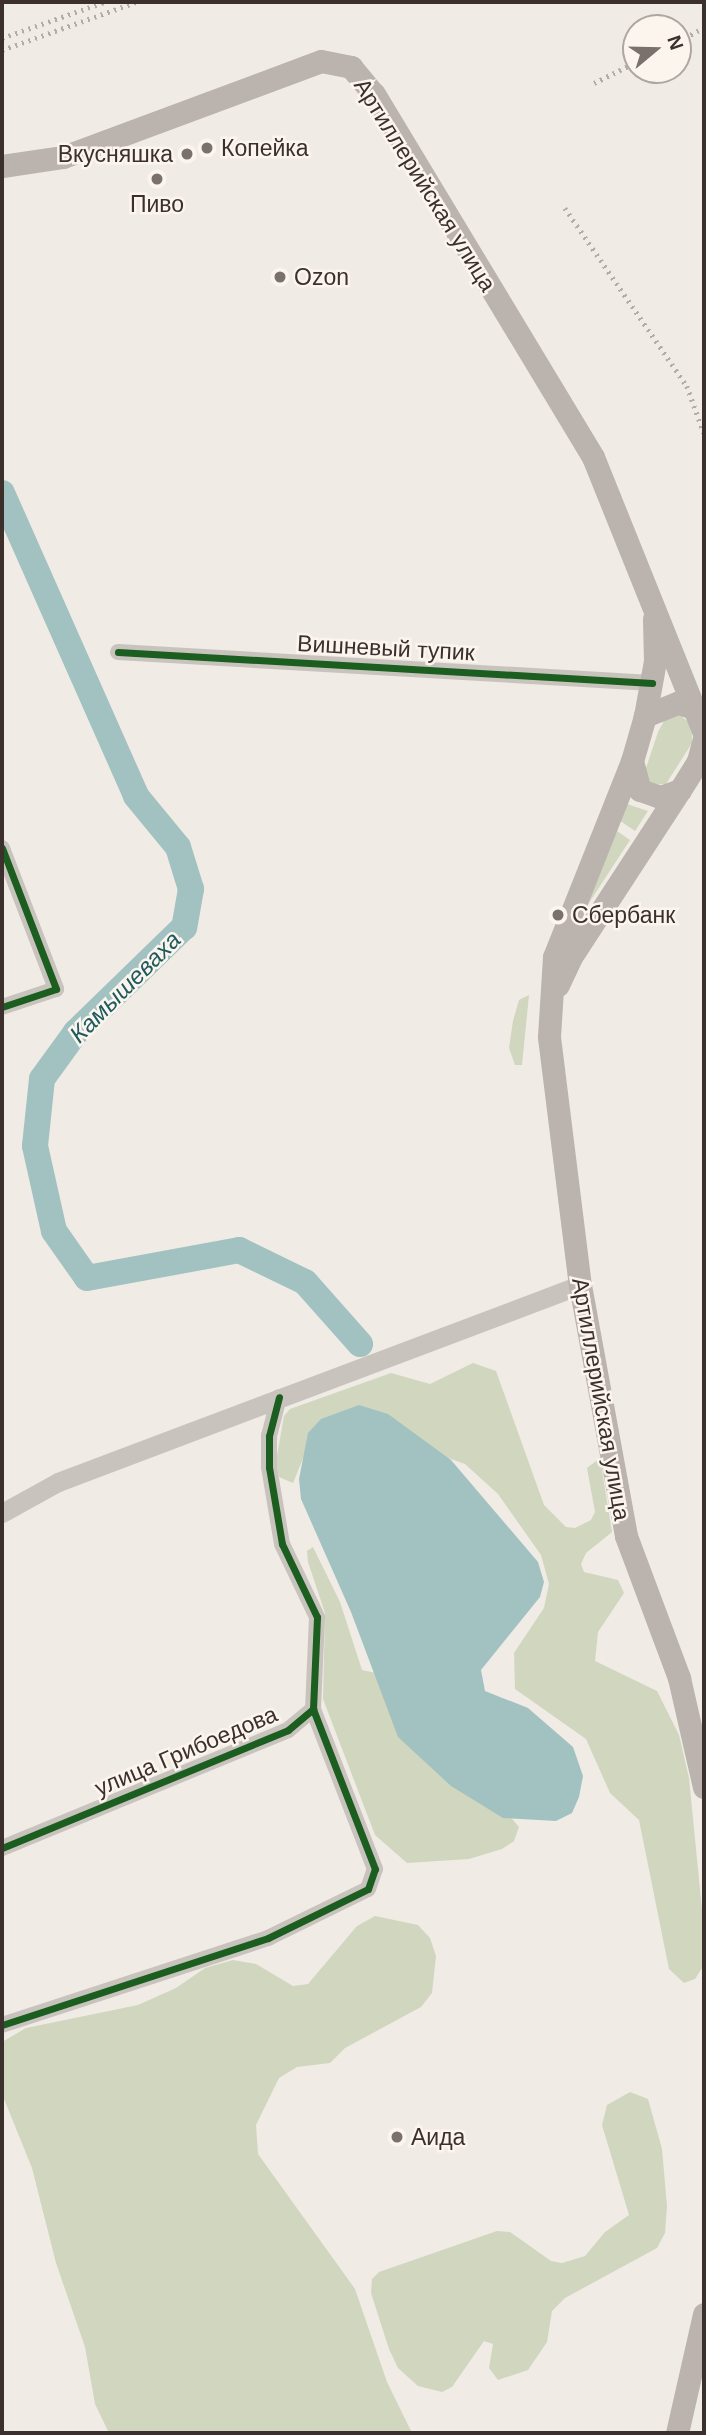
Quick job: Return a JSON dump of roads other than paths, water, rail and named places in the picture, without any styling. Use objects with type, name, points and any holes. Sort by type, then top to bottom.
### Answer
[{"type":"main road","name":"Артиллерийская улица","points":[[2,166],[63,157],[321,61],[351,67],[374,93],[435,200],[578,431],[701,709],[704,733]]},
{"type":"main road","name":"Артиллерийская улица","points":[[649,592],[656,634],[652,683],[645,716],[632,761],[554,957],[551,1000],[553,1090],[580,1285],[626,1536],[678,1678],[704,1787]]},
{"type":"main road","points":[[645,716],[677,703],[701,709]]},
{"type":"main road","name":"Артиллерийская улица","points":[[551,1000],[571,957],[680,790],[702,751]]},
{"type":"main road","points":[[632,761],[640,790],[649,796],[660,797],[680,790]]},
{"type":"main road","points":[[677,2433],[701,2355],[704,2314]]},
{"type":"street","name":"Вишневый тупик","points":[[118,652],[652,683]]},
{"type":"street","points":[[2,848],[55,989],[2,1007]]},
{"type":"street","points":[[2,1513],[58,1482],[580,1285]]},
{"type":"street","points":[[2,2025],[268,1938],[358,1896],[374,1879],[375,1869],[313,1709],[317,1617],[282,1544],[270,1478],[269,1436],[279,1397]]},
{"type":"street","name":"улица Грибоедова","points":[[2,1848],[288,1730],[313,1709]]},
{"type":"water","points":[[359,1405],[388,1414],[451,1460],[538,1562],[544,1582],[540,1597],[481,1670],[485,1691],[528,1708],[573,1747],[583,1776],[579,1797],[572,1813],[556,1821],[503,1818],[451,1786],[398,1737],[351,1612],[301,1499],[299,1479],[308,1433],[321,1419]]},
{"type":"waterway","name":"Камышеваха","points":[[2,493],[136,796],[178,847],[191,889],[184,927],[76,1032],[42,1079],[35,1146],[54,1231],[87,1278],[239,1250],[305,1282],[360,1344]]},
{"type":"railway","points":[[2,38],[104,2]]},
{"type":"railway","points":[[2,50],[136,2]]},
{"type":"railway","points":[[692,34],[704,28]]},
{"type":"railway","points":[[594,83],[622,69]]},
{"type":"railway","points":[[565,208],[687,386],[704,433]]},
{"type":"place","name":"Копейка","points":[[207,148]]},
{"type":"place","name":"Вкусняшка","points":[[187,154]]},
{"type":"place","name":"Пиво","points":[[157,179]]},
{"type":"place","name":"Ozon","points":[[280,277]]},
{"type":"place","name":"Сбербанк","points":[[558,915]]},
{"type":"place","name":"Аида","points":[[397,2137]]}]
